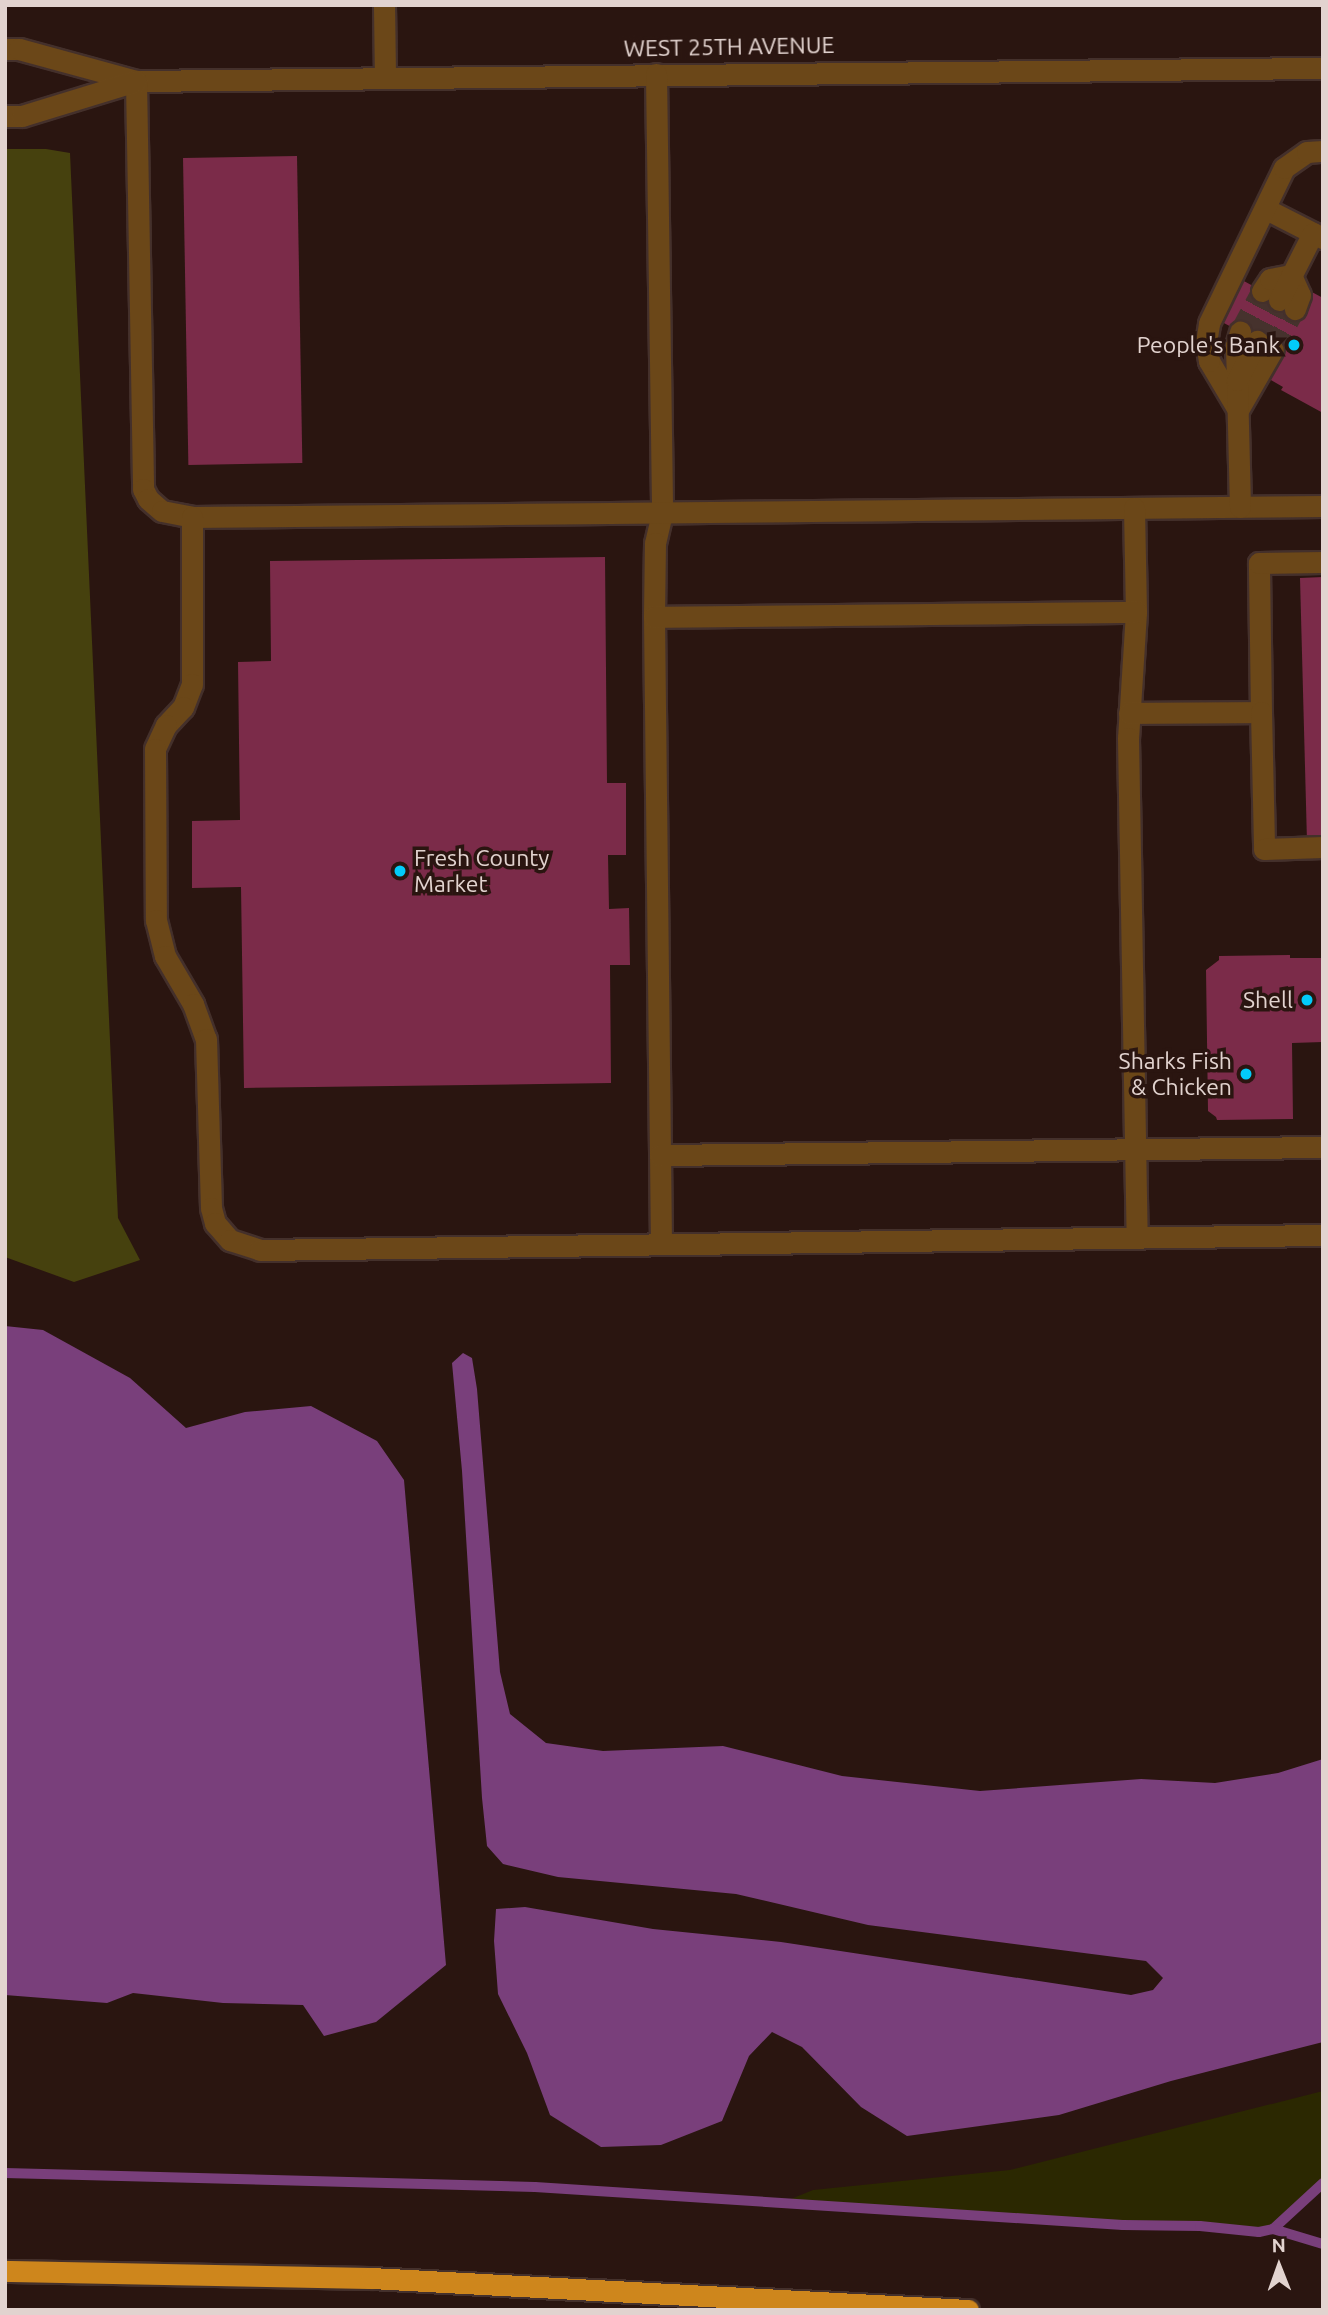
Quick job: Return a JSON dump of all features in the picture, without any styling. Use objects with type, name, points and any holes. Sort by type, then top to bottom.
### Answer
[{"type":"highway","points":[[5,2271],[371,2278],[968,2310]]},
{"type":"street","points":[[384,5],[385,77]]},
{"type":"street","name":"WEST 25TH AVENUE","points":[[5,50],[19,49],[136,81]]},
{"type":"street","name":"WEST 25TH AVENUE","points":[[5,116],[22,116],[136,81],[1323,68]]},
{"type":"street","points":[[656,74],[662,513],[655,543],[654,617],[661,1244]]},
{"type":"street","points":[[136,81],[143,489],[148,499],[162,510],[192,517],[1323,506]]},
{"type":"street","points":[[1238,410],[1209,361],[1207,333],[1284,168],[1307,152],[1323,151]]},
{"type":"street","points":[[1266,209],[1318,235],[1291,275],[1279,300]]},
{"type":"street","points":[[1238,410],[1257,340],[1236,346],[1240,507]]},
{"type":"street","points":[[1134,508],[1136,611],[1129,713],[1136,1237]]},
{"type":"street","points":[[192,517],[192,684],[183,707],[166,725],[155,749],[156,920],[165,956],[193,1004],[206,1039],[211,1208],[215,1223],[230,1240],[260,1250],[1323,1234]]},
{"type":"street","points":[[1323,562],[1259,564],[1264,849],[1323,847]]},
{"type":"street","points":[[654,617],[1136,611]]},
{"type":"street","points":[[1129,713],[1261,712]]},
{"type":"street","points":[[660,1155],[1323,1147]]},
{"type":"shaded area","points":[[5,149],[46,149],[70,153],[118,1218],[140,1260],[74,1282],[5,1257]]},
{"type":"shaded area","points":[[5,1326],[43,1330],[130,1378],[186,1428],[245,1412],[311,1406],[377,1441],[404,1480],[446,1965],[376,2022],[324,2036],[303,2005],[223,2003],[133,1993],[107,2003],[5,1995]]},
{"type":"shaded area","points":[[463,1353],[472,1358],[477,1389],[500,1672],[510,1714],[546,1743],[603,1751],[723,1746],[842,1776],[980,1791],[1141,1779],[1215,1783],[1278,1773],[1323,1759],[1323,2042],[1171,2081],[1059,2115],[907,2136],[861,2107],[802,2047],[772,2032],[749,2056],[722,2121],[661,2145],[601,2147],[550,2115],[527,2053],[498,1994],[494,1941],[496,1909],[525,1907],[653,1929],[781,1942],[1131,1995],[1153,1990],[1163,1978],[1146,1961],[868,1925],[736,1894],[558,1877],[503,1864],[487,1846],[482,1798],[462,1471],[452,1363]]},
{"type":"shaded area","points":[[1323,2091],[1323,2183],[1273,2229],[1259,2232],[1200,2226],[1123,2225],[786,2201],[813,2190],[1010,2170]]},
{"type":"building","points":[[297,156],[302,463],[188,465],[183,158]]},
{"type":"building","name":"People's Bank","points":[[1242,280],[1299,311],[1310,291],[1323,298],[1323,413],[1281,390],[1283,387],[1264,376],[1277,351],[1220,321]]},
{"type":"building","name":"Fresh County Market","points":[[605,557],[607,783],[626,783],[626,855],[608,855],[609,909],[629,908],[630,965],[610,965],[611,1083],[244,1088],[241,887],[192,888],[192,821],[240,820],[238,662],[271,661],[270,561]]},
{"type":"building","points":[[1323,577],[1323,842],[1307,842],[1300,578]]},
{"type":"building","points":[[1290,955],[1290,958],[1323,958],[1323,1042],[1292,1043],[1293,1119],[1217,1120],[1208,1111],[1206,970],[1219,960],[1219,956]]},
{"type":"waterway","points":[[5,2173],[535,2187],[1123,2225],[1200,2226],[1259,2232],[1273,2229],[1323,2183]]},
{"type":"waterway","points":[[1273,2229],[1323,2244]]},
{"type":"tunnel","points":[[1240,332],[1262,291]]},
{"type":"tunnel","points":[[1257,341],[1279,300]]},
{"type":"tunnel","points":[[1273,349],[1295,309]]},
{"type":"place","name":"People's Bank","points":[[1294,345]]},
{"type":"place","name":"Fresh County Market","points":[[400,871]]},
{"type":"place","name":"Shell","points":[[1307,1000]]},
{"type":"place","name":"Sharks Fish & Chicken","points":[[1246,1074]]}]
